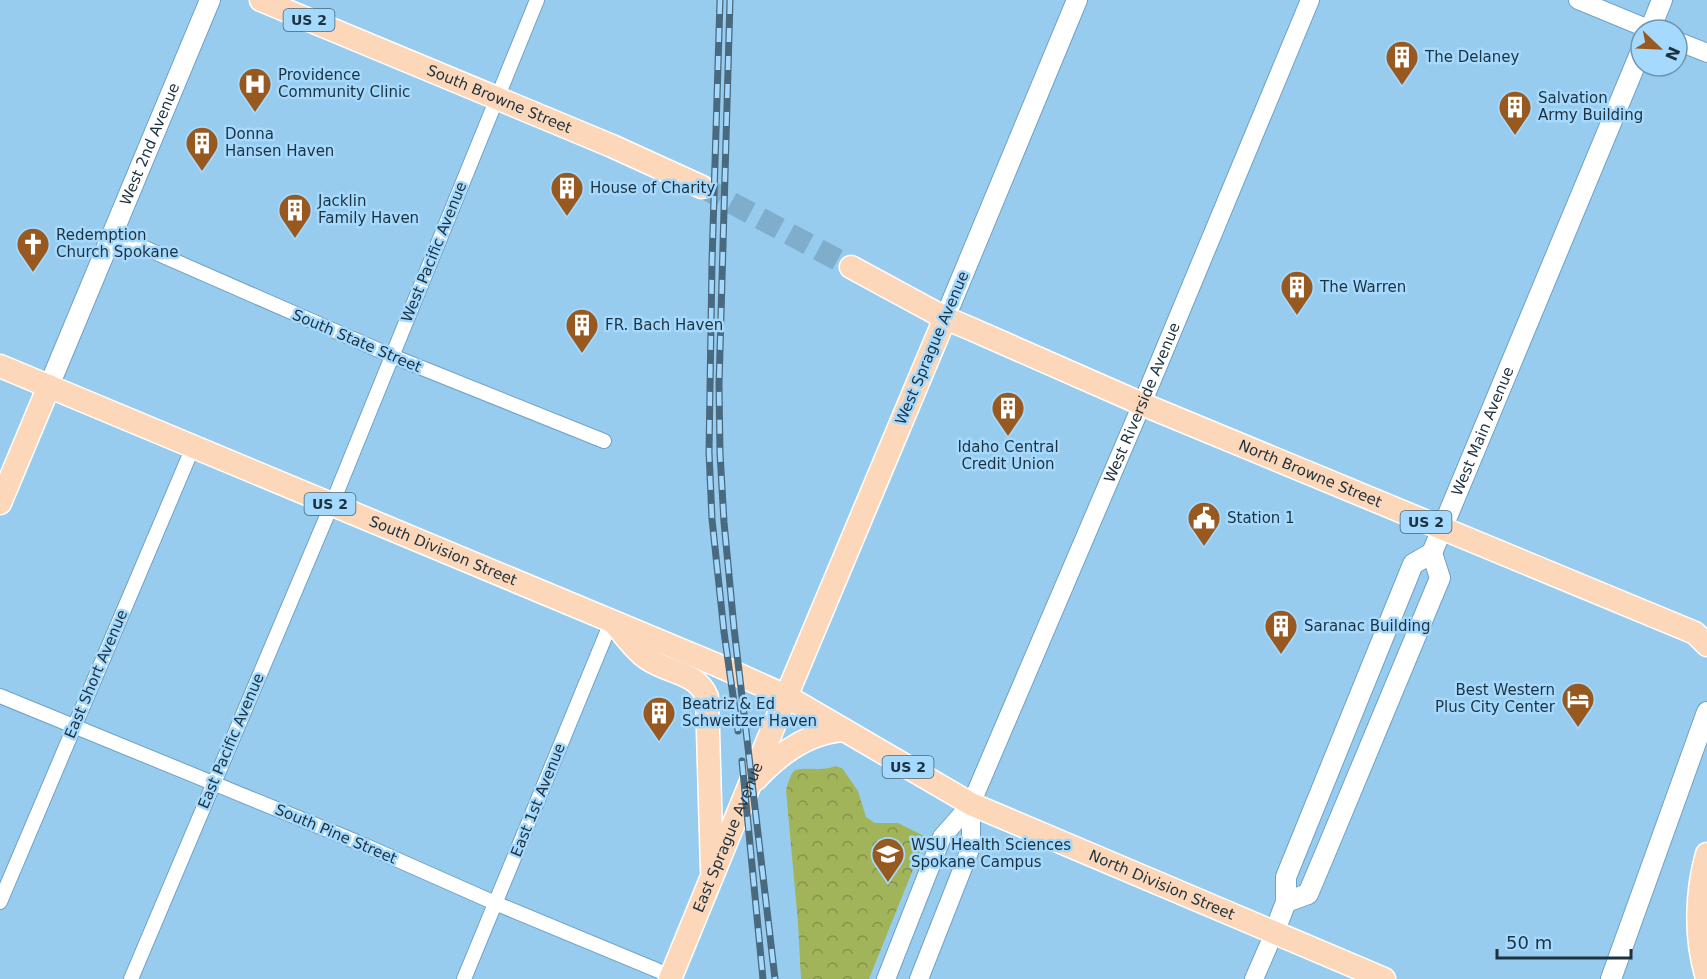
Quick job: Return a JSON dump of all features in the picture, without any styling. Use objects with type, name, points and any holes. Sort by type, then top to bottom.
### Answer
[{"type":"main road","name":"West 2nd Avenue","points":[[49,386],[210,0]]},
{"type":"main road","name":"South Browne Street","points":[[261,0],[612,146],[702,187]]},
{"type":"main road","name":"West Sprague Avenue","points":[[786,696],[1077,0]]},
{"type":"main road","points":[[1655,18],[1662,0]]},
{"type":"main road","name":"West Main Avenue","points":[[1432,553],[1630,78]]},
{"type":"main road","name":"US 2","points":[[851,267],[945,318]]},
{"type":"main road","name":"North Browne Street","points":[[945,318],[1142,404],[1695,633],[1707,645]]},
{"type":"main road","name":"South Division Street","points":[[0,366],[612,620],[786,696]]},
{"type":"main road","points":[[0,503],[49,386]]},
{"type":"main road","points":[[1274,933],[1286,902],[1286,877],[1413,564],[1432,553],[1440,578],[1327,849],[1308,894],[1286,902]]},
{"type":"main road","points":[[612,620],[648,659],[696,681],[708,697],[712,878]]},
{"type":"main road","name":"North Division Street","points":[[786,696],[971,804],[1384,979]]},
{"type":"main road","name":"East Sprague Avenue","points":[[670,977],[786,696]]},
{"type":"main road","points":[[1611,979],[1707,712]]},
{"type":"main road","points":[[749,787],[778,758],[796,745],[814,735],[844,730]]},
{"type":"main road","points":[[1707,854],[1700,895],[1699,918],[1700,945],[1707,978]]},
{"type":"street","name":"West Pacific Avenue","points":[[332,504],[537,0]]},
{"type":"street","name":"West Riverside Avenue","points":[[971,804],[1142,404],[1310,0]]},
{"type":"street","points":[[1578,0],[1629,21]]},
{"type":"street","points":[[1689,46],[1707,53]]},
{"type":"street","name":"South State Street","points":[[113,234],[392,356],[604,441]]},
{"type":"street","name":"East Short Avenue","points":[[0,902],[194,447]]},
{"type":"street","name":"East Pacific Avenue","points":[[131,979],[332,504]]},
{"type":"street","name":"East 1st Avenue","points":[[464,979],[612,620]]},
{"type":"street","name":"South Pine Street","points":[[0,696],[357,842],[670,977]]},
{"type":"street","points":[[886,979],[942,837],[971,804]]},
{"type":"street","points":[[919,979],[971,847],[971,804]]},
{"type":"street","points":[[1254,979],[1274,933]]},
{"type":"green space","name":"WSU Health Sciences Spokane Campus","points":[[835,766],[842,768],[858,791],[866,817],[875,823],[898,823],[926,837],[869,979],[801,979],[786,790],[794,771]]},
{"type":"tunnel","points":[[702,187],[851,267]]},
{"type":"railway","points":[[720,0],[709,452],[712,519],[724,632],[738,731]]},
{"type":"railway","points":[[730,0],[719,385],[720,453],[734,628],[775,979]]},
{"type":"railway","points":[[742,761],[763,979]]},
{"type":"place","name":"The Delaney","points":[[1402,86]]},
{"type":"place","name":"Providence Community Clinic","points":[[255,113]]},
{"type":"place","name":"Salvation Army Building","points":[[1515,136]]},
{"type":"place","name":"Donna Hansen Haven","points":[[202,172]]},
{"type":"place","name":"House of Charity","points":[[567,217]]},
{"type":"place","name":"Jacklin Family Haven","points":[[295,239]]},
{"type":"place","name":"Redemption Church Spokane","points":[[33,273]]},
{"type":"place","name":"The Warren","points":[[1297,316]]},
{"type":"place","name":"FR. Bach Haven","points":[[582,354]]},
{"type":"place","name":"Idaho Central Credit Union","points":[[1008,437]]},
{"type":"place","name":"Station 1","points":[[1204,547]]},
{"type":"place","name":"Saranac Building","points":[[1281,655]]},
{"type":"place","name":"Best Western Plus City Center","points":[[1578,728]]},
{"type":"place","name":"Beatriz & Ed Schweitzer Haven","points":[[659,742]]},
{"type":"place","name":"WSU Health Sciences Spokane Campus","points":[[888,883]]}]
